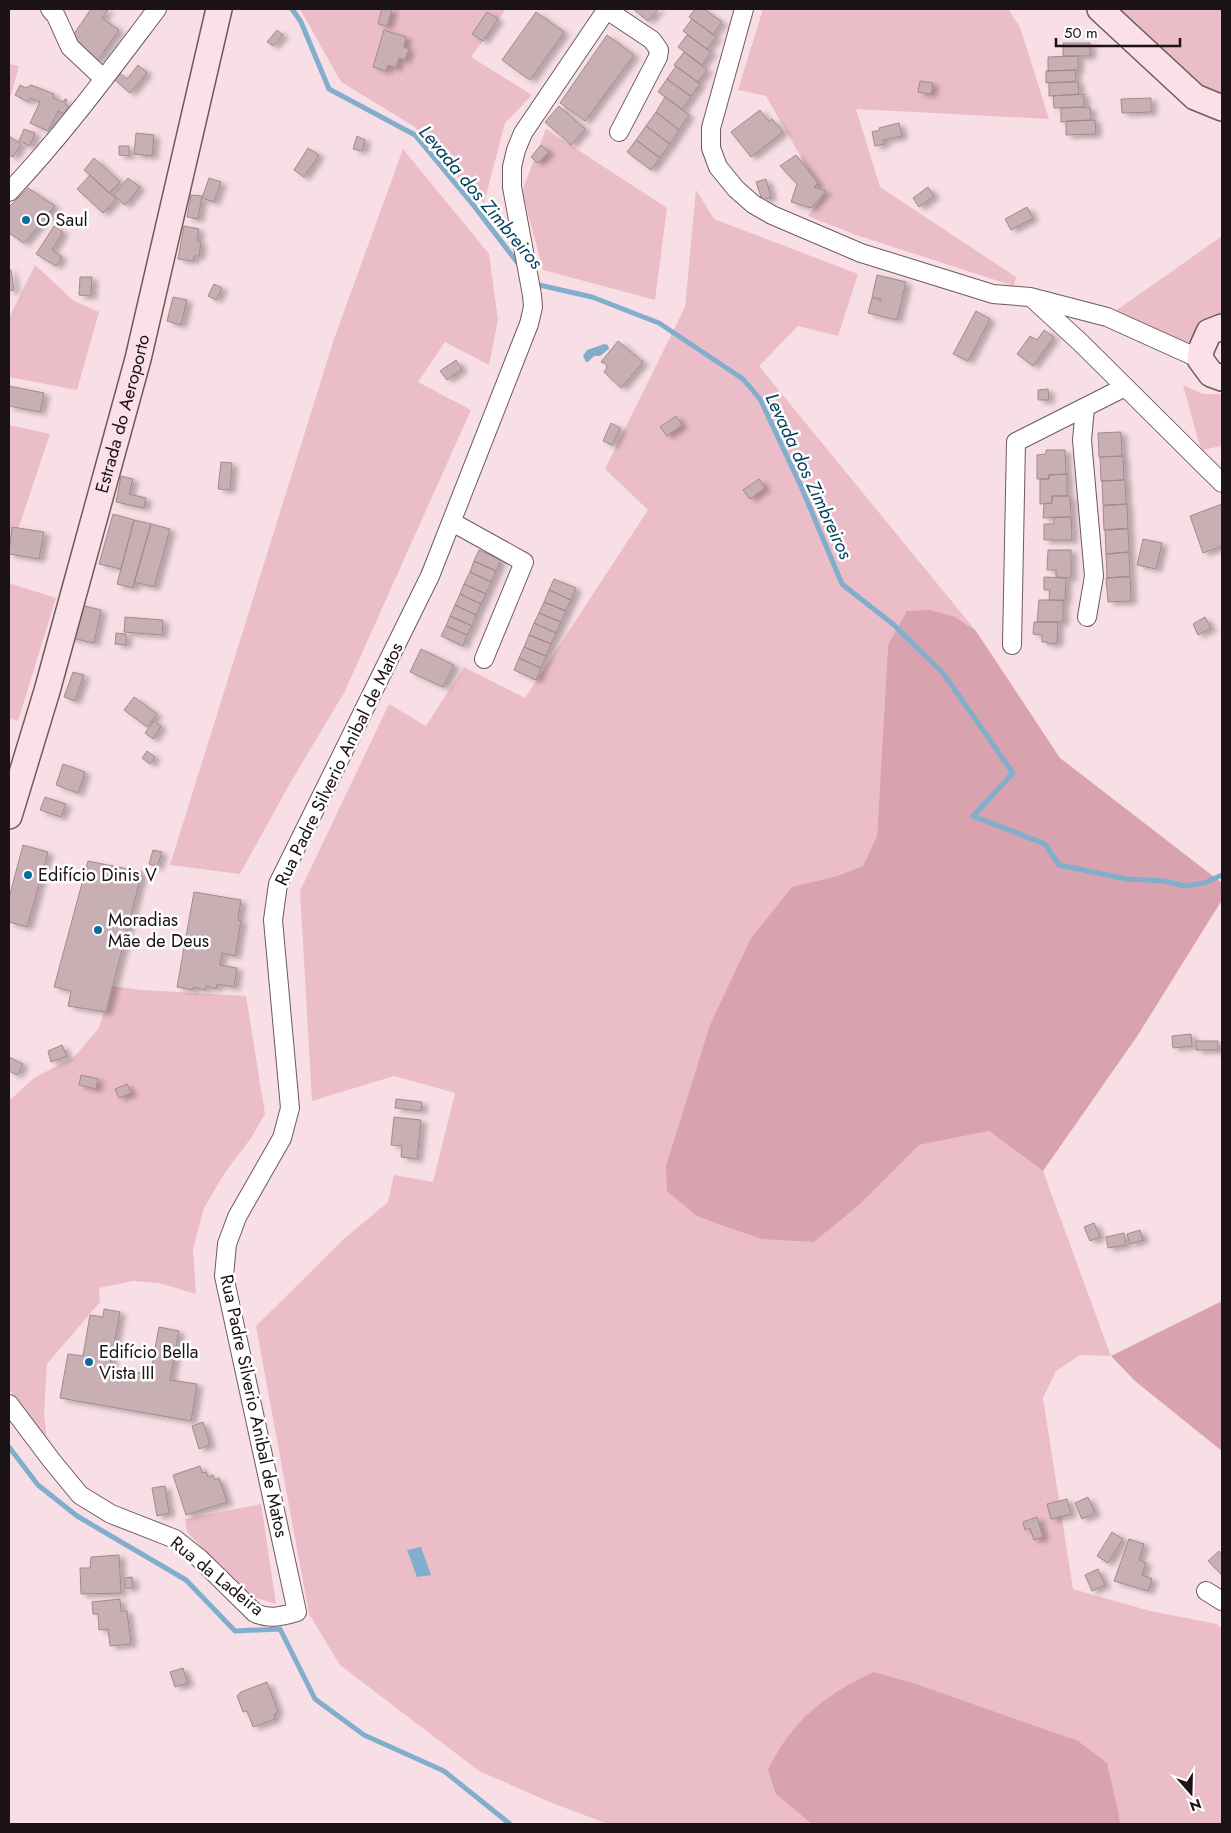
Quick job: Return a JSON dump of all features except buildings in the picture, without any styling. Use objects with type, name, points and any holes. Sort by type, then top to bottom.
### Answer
[{"type":"main road","name":"Estrada do Aeroporto","points":[[9,816],[47,690],[138,359],[219,9]]},
{"type":"main road","points":[[1100,9],[1195,97],[1222,108]]},
{"type":"main road","points":[[1222,327],[1209,332],[1201,350],[1200,359],[1211,374],[1222,378]]},
{"type":"street","points":[[50,9],[56,16],[70,47],[104,79]]},
{"type":"street","points":[[9,192],[104,79],[157,9]]},
{"type":"street","points":[[607,9],[652,40],[659,50],[658,57],[619,132]]},
{"type":"street","name":"Rua Padre Silverio Anibal de Matos","points":[[298,1612],[224,1276],[227,1244],[237,1217],[282,1138],[290,1108],[273,920],[278,884],[430,576],[529,324],[533,307],[532,295],[512,187],[512,167],[516,150],[523,133],[607,9]]},
{"type":"street","points":[[744,9],[711,128],[711,148],[718,167],[736,189],[753,204],[772,215],[861,254],[993,294],[1030,297],[1108,317],[1200,359]]},
{"type":"street","points":[[1030,297],[1081,343],[1222,483]]},
{"type":"street","points":[[1012,645],[1016,442],[1125,388]]},
{"type":"street","points":[[1085,408],[1082,440],[1094,576],[1087,617]]},
{"type":"street","points":[[452,522],[524,562],[484,659]]},
{"type":"street","name":"Rua da Ladeira","points":[[9,1404],[80,1495],[111,1514],[175,1539],[199,1558],[255,1613],[271,1618],[298,1612]]},
{"type":"street","points":[[1206,1591],[1222,1601]]},
{"type":"shaded area","points":[[300,9],[506,9],[471,57],[532,95],[505,123],[484,203],[443,163],[415,127],[341,82]]},
{"type":"shaded area","points":[[763,9],[1008,9],[1020,27],[1049,119],[856,109],[880,187],[1016,277],[1014,286],[856,235],[808,216],[823,196],[766,96],[738,90]]},
{"type":"shaded area","points":[[1111,9],[1221,9],[1222,100],[1215,100]]},
{"type":"shaded area","points":[[9,64],[19,66],[9,102]]},
{"type":"shaded area","points":[[546,129],[667,208],[655,300],[543,270],[522,191]]},
{"type":"shaded area","points":[[403,149],[489,254],[498,320],[489,365],[445,342],[418,382],[471,410],[345,691],[289,785],[240,874],[170,865],[334,339]]},
{"type":"shaded area","points":[[696,190],[714,219],[858,274],[838,336],[798,326],[759,366],[976,631],[955,617],[888,644],[877,836],[863,866],[834,877],[814,1242],[858,1206],[919,1145],[989,1131],[1043,1171],[1111,1356],[1080,1355],[1056,1371],[1043,1398],[1073,1589],[1150,1611],[1217,1624],[1222,1629],[1222,1824],[608,1824],[552,1803],[479,1771],[340,1665],[309,1614],[256,1326],[345,1238],[388,1202],[394,1175],[433,1182],[455,1093],[394,1076],[312,1101],[300,891],[389,704],[426,726],[464,667],[525,698],[648,510],[605,469],[685,307]]},
{"type":"shaded area","points":[[1222,236],[1222,318],[1207,323],[1198,329],[1183,351],[1107,317]]},
{"type":"shaded area","points":[[35,265],[74,301],[99,312],[77,390],[9,377],[9,318]]},
{"type":"shaded area","points":[[1183,385],[1203,394],[1222,394],[1222,446],[1201,450]]},
{"type":"shaded area","points":[[9,425],[50,434],[9,556]]},
{"type":"shaded area","points":[[9,583],[56,598],[18,721],[9,718]]},
{"type":"shaded area","points":[[930,610],[955,617],[976,631],[1060,758],[1222,883],[1222,900],[1138,1035],[1043,1171],[989,1131],[919,1145],[858,1206],[814,1242],[762,1239],[697,1216],[667,1191],[666,1166],[710,1025],[750,940],[792,887],[834,877],[863,866],[877,836],[888,645],[907,611]]},
{"type":"shaded area","points":[[112,986],[142,990],[246,996],[265,1114],[251,1138],[224,1174],[204,1208],[193,1249],[196,1294],[159,1283],[133,1281],[99,1288],[100,1302],[47,1364],[44,1414],[47,1440],[9,1389],[9,1101],[34,1078],[74,1057],[99,1028]]},
{"type":"shaded area","points":[[1222,1301],[1222,1451],[1135,1381],[1111,1356]]},
{"type":"shaded area","points":[[261,1504],[276,1604],[247,1595],[187,1532],[185,1519]]},
{"type":"shaded area","points":[[874,1672],[916,1684],[1078,1741],[1107,1763],[1120,1824],[812,1824],[776,1794],[768,1770],[777,1752],[799,1723],[825,1700]]},
{"type":"water","points":[[604,344],[608,345],[609,349],[600,356],[594,356],[586,362],[583,356],[587,350]]},
{"type":"water","points":[[421,1547],[431,1575],[417,1577],[407,1550]]},
{"type":"waterway","name":"Levada dos Zimbreiros","points":[[292,9],[301,22],[329,89],[415,135],[474,206],[520,266]]},
{"type":"waterway","name":"Levada dos Zimbreiros","points":[[535,284],[592,297],[659,323],[743,379],[760,399],[800,484],[842,584],[894,625],[943,673],[1013,773],[973,816],[1045,844],[1059,865],[1127,879],[1164,881],[1185,886],[1204,883],[1222,875]]},
{"type":"waterway","name":"Levada dos Zimbreiros","points":[[9,1447],[38,1485],[77,1516],[186,1580],[235,1631],[280,1629],[315,1699],[364,1735],[444,1771],[510,1824]]},
{"type":"place","name":"O Saul","points":[[26,220]]},
{"type":"place","name":"Edifício Dinis V","points":[[28,875]]},
{"type":"place","name":"Moradias Mãe de Deus","points":[[98,930]]},
{"type":"place","name":"Edifício Bella Vista III","points":[[89,1362]]}]
